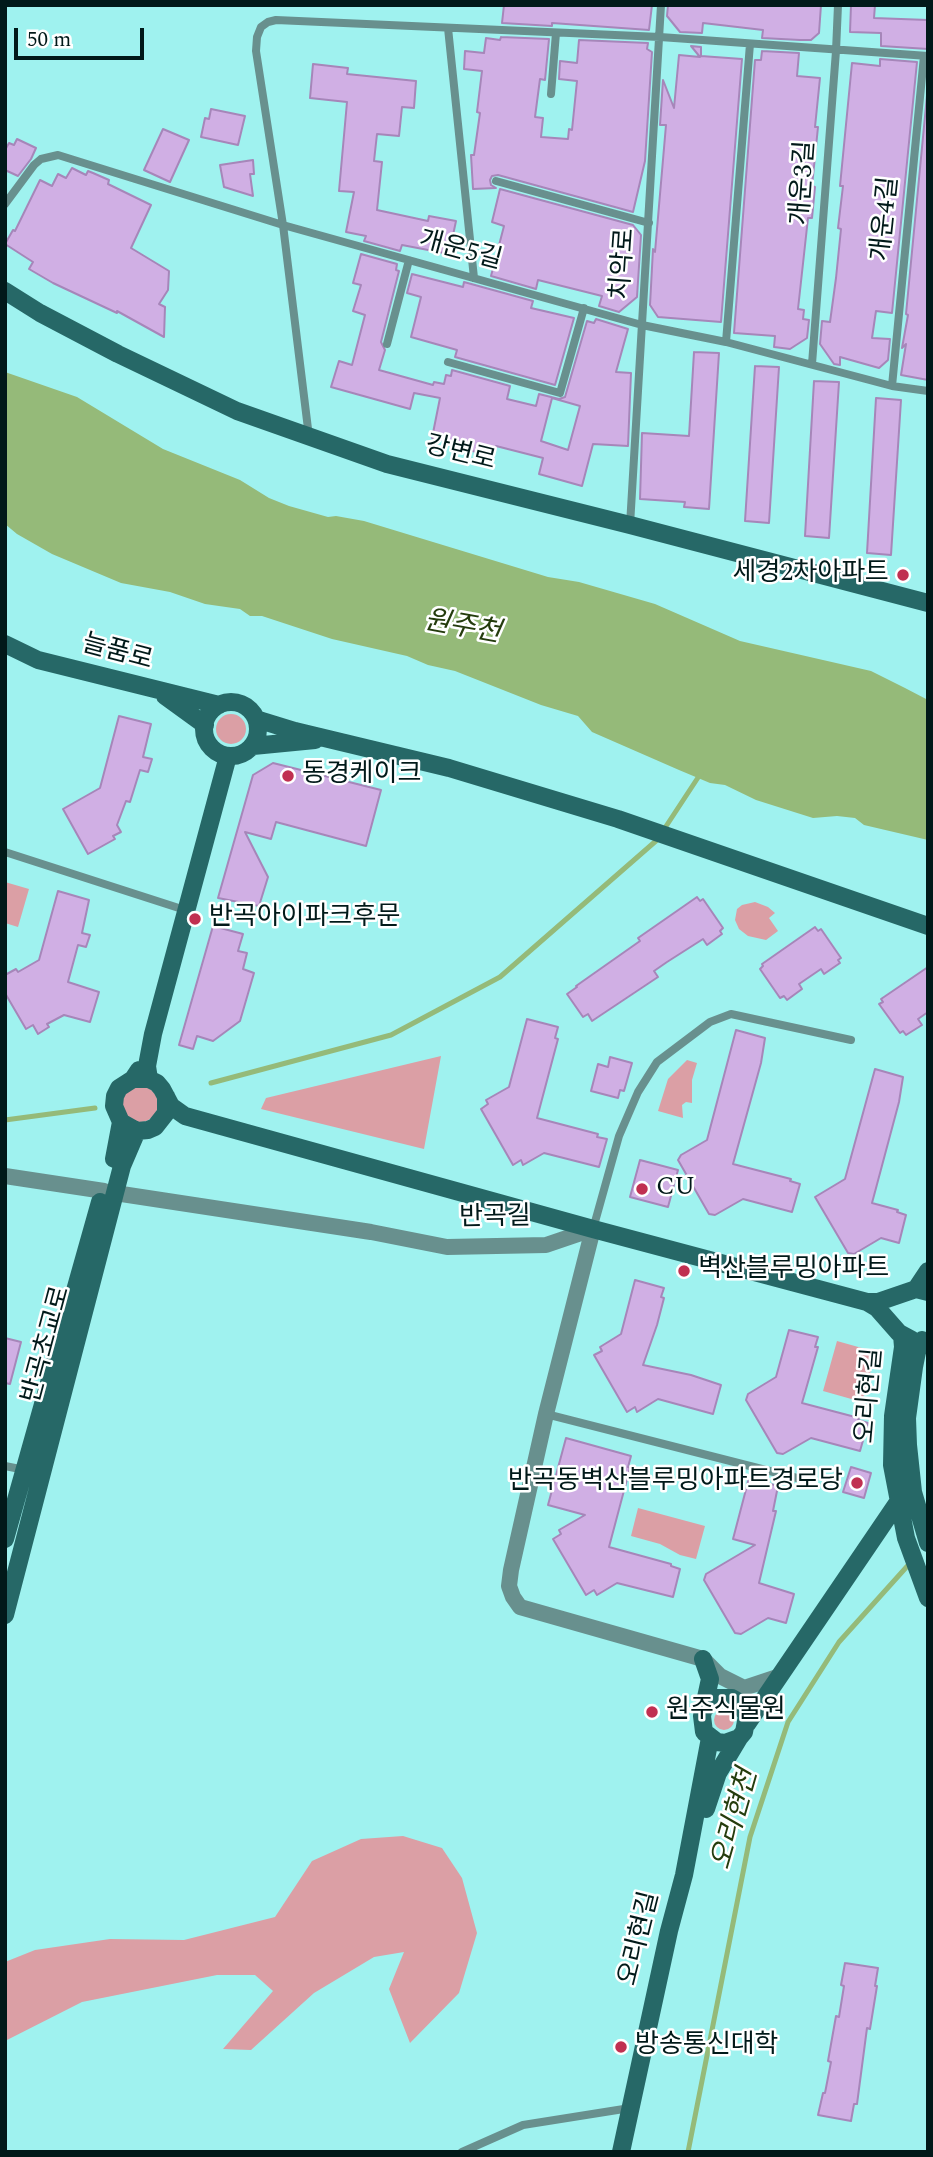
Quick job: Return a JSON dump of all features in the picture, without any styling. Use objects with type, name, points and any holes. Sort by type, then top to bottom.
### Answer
[{"type":"street","name":"강변로","points":[[5,291],[40,313],[237,411],[387,464],[928,603]]},
{"type":"street","name":"늘품로","points":[[5,644],[38,660],[219,705]]},
{"type":"street","points":[[160,692],[205,724]]},
{"type":"street","points":[[253,746],[258,727],[256,719],[244,706],[236,703],[219,705],[212,710],[205,724],[207,741],[212,748],[228,756],[237,755],[253,746],[329,739]]},
{"type":"street","points":[[256,719],[449,768],[618,819],[928,926]]},
{"type":"street","points":[[166,1097],[166,1113],[161,1121],[149,1130],[129,1127],[114,1106],[119,1088],[141,1079],[147,1066],[185,910],[228,756]]},
{"type":"street","points":[[141,1079],[162,1089],[171,1106],[185,1116],[867,1302],[878,1302],[915,1292],[928,1271]]},
{"type":"street","points":[[161,1121],[185,1116]]},
{"type":"street","name":"반곡초교로","points":[[5,1539],[109,1192],[122,1166],[129,1127]]},
{"type":"street","name":"반곡길","points":[[5,1176],[371,1232],[447,1247],[546,1245],[593,1229]]},
{"type":"street","name":"반곡초교로","points":[[5,1615],[109,1192]]},
{"type":"street","points":[[593,1229],[546,1414],[509,1586],[520,1607],[704,1659],[738,1693],[744,1709],[743,1731]]},
{"type":"street","name":"오리현길","points":[[915,1292],[892,1310],[903,1348],[891,1442],[899,1509],[928,1598]]},
{"type":"street","points":[[867,1302],[898,1331],[914,1340],[925,1339]]},
{"type":"street","name":"오리현길","points":[[925,1339],[917,1352],[907,1418],[913,1492],[928,1543]]},
{"type":"street","points":[[684,1875],[718,1773],[777,1677],[899,1509]]},
{"type":"street","points":[[704,1659],[709,1679],[702,1724],[710,1738],[725,1743],[743,1731]]},
{"type":"street","points":[[704,1709],[716,1698],[738,1693],[777,1677]]},
{"type":"street","name":"오리현길","points":[[621,2152],[669,1931],[684,1875],[710,1738]]},
{"type":"lane","name":"치악로","points":[[630,525],[661,5]]},
{"type":"lane","name":"개운3길","points":[[812,364],[838,5]]},
{"type":"lane","name":"개운4길","points":[[283,225],[256,51],[261,27],[276,20],[660,37],[926,56],[892,386]]},
{"type":"lane","points":[[448,28],[474,278]]},
{"type":"lane","points":[[551,94],[556,33]]},
{"type":"lane","points":[[726,342],[750,44]]},
{"type":"lane","name":"개운5길","points":[[5,204],[34,165],[41,159],[58,155],[283,225],[642,325],[726,342],[892,386],[928,391]]},
{"type":"lane","points":[[496,181],[649,223]]},
{"type":"lane","points":[[283,225],[309,437]]},
{"type":"lane","points":[[387,344],[409,260]]},
{"type":"lane","points":[[448,362],[560,393],[584,309]]},
{"type":"lane","points":[[5,852],[185,910]]},
{"type":"lane","points":[[593,1229],[619,1136],[638,1092],[657,1062],[710,1022],[731,1014],[851,1040]]},
{"type":"lane","points":[[546,1414],[801,1479]]},
{"type":"lane","points":[[5,1466],[25,1470]]},
{"type":"lane","points":[[462,2152],[523,2125],[630,2108]]},
{"type":"shaded area","points":[[231,714],[242,718],[246,729],[242,740],[231,744],[220,740],[216,729],[220,718]]},
{"type":"shaded area","points":[[5,882],[29,889],[18,927],[5,923]]},
{"type":"shaded area","points":[[755,902],[775,913],[769,918],[778,931],[766,940],[748,936],[739,929],[735,920],[737,909]]},
{"type":"shaded area","points":[[441,1056],[424,1149],[261,1109],[266,1098]]},
{"type":"shaded area","points":[[687,1060],[697,1063],[692,1080],[692,1103],[686,1102],[682,1105],[683,1118],[658,1111],[668,1079]]},
{"type":"shaded area","points":[[140,1086],[153,1091],[158,1104],[153,1117],[140,1122],[127,1117],[122,1104],[127,1091]]},
{"type":"shaded area","points":[[837,1341],[876,1352],[862,1402],[823,1391]]},
{"type":"shaded area","points":[[638,1508],[705,1526],[696,1559],[680,1555],[660,1544],[631,1536]]},
{"type":"shaded area","points":[[724,1710],[731,1713],[734,1720],[731,1727],[724,1730],[717,1727],[714,1720],[717,1713]]},
{"type":"shaded area","points":[[403,1836],[442,1848],[462,1878],[477,1933],[459,1993],[410,2043],[389,1989],[404,1952],[374,1957],[314,1993],[251,2050],[223,2049],[273,1991],[255,1975],[217,1975],[82,2002],[5,2041],[5,1962],[35,1950],[110,1939],[184,1940],[275,1917],[312,1861],[361,1839]]},
{"type":"water","name":"원주천","points":[[5,372],[77,397],[163,449],[240,480],[269,498],[289,506],[328,517],[364,521],[548,577],[579,582],[655,604],[740,641],[871,671],[905,688],[928,700],[928,840],[864,825],[855,818],[813,818],[756,800],[592,732],[578,716],[541,705],[455,671],[428,665],[407,656],[332,639],[262,616],[250,616],[240,609],[205,604],[170,592],[121,583],[52,554],[5,524]]},
{"type":"building","points":[[504,5],[652,5],[649,30],[552,23],[552,26],[502,23]]},
{"type":"building","points":[[668,5],[821,5],[819,33],[811,40],[762,38],[763,30],[703,23],[702,33],[680,32],[667,16]]},
{"type":"building","points":[[851,5],[875,5],[874,18],[928,20],[928,49],[881,46],[881,33],[850,32]]},
{"type":"building","points":[[501,37],[549,39],[545,80],[540,79],[535,117],[543,118],[541,137],[568,139],[569,129],[572,130],[577,81],[559,79],[560,61],[577,63],[579,40],[648,43],[647,49],[652,52],[645,161],[633,212],[498,175],[492,176],[490,180],[491,185],[496,188],[473,189],[471,155],[474,155],[480,113],[477,112],[482,71],[464,69],[465,51],[484,53],[486,38],[500,40]]},
{"type":"building","points":[[691,46],[701,47],[701,56],[742,59],[721,322],[658,317],[650,305],[666,125],[660,125],[663,80],[674,108],[679,55],[700,57]]},
{"type":"building","points":[[762,51],[799,53],[797,76],[820,78],[812,186],[815,187],[812,218],[808,218],[798,309],[804,310],[803,319],[809,320],[807,338],[790,349],[774,347],[775,336],[734,333],[755,60],[761,60]]},
{"type":"building","points":[[880,59],[917,62],[892,313],[876,311],[872,338],[890,339],[888,360],[879,368],[840,357],[840,365],[834,364],[820,344],[822,321],[830,322],[836,278],[843,186],[840,186],[852,63],[880,66]]},
{"type":"building","points":[[313,64],[348,68],[347,74],[416,81],[414,108],[402,107],[399,136],[377,134],[374,161],[382,162],[377,210],[428,221],[429,216],[456,221],[449,254],[402,245],[400,251],[364,241],[366,236],[346,232],[354,192],[339,191],[347,102],[310,98]]},
{"type":"building","points":[[928,85],[928,380],[901,375],[906,344],[902,348],[908,315]]},
{"type":"building","points":[[211,109],[245,116],[238,145],[201,137],[205,118],[209,119]]},
{"type":"building","points":[[163,129],[189,140],[170,182],[144,170]]},
{"type":"building","points":[[17,139],[36,148],[18,176],[5,170],[5,150],[9,143],[14,145]]},
{"type":"building","points":[[253,160],[254,174],[250,174],[253,196],[224,187],[220,165]]},
{"type":"building","points":[[72,168],[86,175],[88,171],[109,180],[108,184],[151,205],[131,248],[169,271],[168,290],[159,304],[165,307],[164,337],[29,269],[33,262],[5,244],[13,230],[15,231],[40,180],[52,186],[58,174],[66,178]]},
{"type":"building","points":[[500,189],[633,225],[641,235],[637,297],[619,312],[599,306],[602,296],[538,280],[536,289],[491,276],[504,226],[492,222]]},
{"type":"building","points":[[361,254],[397,264],[396,270],[399,271],[381,342],[385,350],[379,370],[433,385],[434,382],[444,384],[446,375],[451,376],[452,370],[510,386],[507,399],[536,406],[539,394],[559,399],[565,397],[587,321],[594,323],[596,319],[628,329],[616,372],[631,373],[628,446],[593,444],[582,486],[539,474],[543,458],[496,446],[493,456],[468,450],[469,445],[432,438],[440,398],[414,393],[410,409],[331,387],[339,361],[352,365],[365,315],[353,311],[361,285],[353,283]],"holes":[[[552,398],[580,406],[568,450],[541,441]]]},
{"type":"building","points":[[412,274],[463,287],[464,282],[533,301],[531,308],[574,318],[555,385],[455,357],[457,350],[411,337],[421,297],[407,293]]},
{"type":"building","points":[[694,352],[719,353],[709,509],[684,507],[685,502],[640,499],[642,433],[689,436]]},
{"type":"building","points":[[755,366],[779,367],[769,523],[745,521]]},
{"type":"building","points":[[814,381],[839,382],[829,538],[805,536]]},
{"type":"building","points":[[876,398],[901,400],[891,555],[867,553]]},
{"type":"building","points":[[119,716],[151,724],[143,757],[152,759],[148,772],[140,770],[130,802],[126,801],[117,825],[121,832],[113,836],[115,839],[88,854],[63,809],[100,788]]},
{"type":"building","points":[[273,763],[381,790],[366,846],[276,822],[271,839],[245,832],[268,877],[259,906],[218,898],[253,775]]},
{"type":"building","points":[[58,891],[89,900],[82,933],[90,935],[86,947],[78,945],[68,982],[99,992],[90,1022],[64,1015],[47,1024],[49,1027],[38,1034],[33,1025],[26,1029],[5,993],[5,975],[16,969],[18,972],[39,960]]},
{"type":"building","points":[[697,897],[700,901],[703,899],[723,928],[720,931],[722,934],[707,945],[703,939],[667,962],[654,971],[658,977],[592,1021],[588,1014],[583,1017],[567,994],[640,941],[638,938]]},
{"type":"building","points":[[213,926],[243,934],[238,951],[247,953],[243,969],[254,973],[240,1021],[213,1041],[197,1036],[193,1049],[179,1045]]},
{"type":"building","points":[[815,927],[818,931],[821,929],[841,958],[838,960],[840,963],[824,974],[821,969],[799,984],[802,989],[787,1000],[784,996],[780,998],[760,969],[762,964]]},
{"type":"building","points":[[928,967],[928,1012],[918,1019],[922,1025],[906,1035],[903,1031],[900,1033],[879,1004],[883,1002],[881,999]]},
{"type":"building","points":[[527,1019],[558,1027],[555,1038],[558,1039],[537,1118],[598,1134],[597,1137],[607,1139],[599,1167],[544,1153],[523,1165],[521,1160],[513,1165],[481,1109],[488,1104],[486,1100],[509,1087]]},
{"type":"building","points":[[736,1030],[765,1038],[761,1063],[733,1164],[791,1179],[790,1181],[800,1184],[792,1212],[743,1199],[715,1215],[709,1214],[678,1160],[681,1155],[707,1140]]},
{"type":"building","points":[[610,1057],[632,1063],[624,1091],[620,1090],[618,1098],[591,1091],[598,1064],[608,1067]]},
{"type":"building","points":[[875,1069],[903,1077],[872,1203],[906,1215],[899,1243],[881,1238],[854,1254],[848,1253],[815,1197],[845,1179]]},
{"type":"building","points":[[640,1160],[678,1170],[668,1207],[630,1197]]},
{"type":"building","points":[[635,1280],[664,1288],[657,1325],[643,1365],[691,1375],[721,1385],[713,1414],[658,1399],[637,1412],[635,1407],[627,1412],[594,1355],[602,1351],[600,1347],[621,1334]]},
{"type":"building","points":[[789,1330],[818,1337],[815,1347],[818,1347],[802,1403],[859,1418],[858,1420],[868,1423],[860,1451],[811,1438],[783,1454],[777,1453],[746,1400],[748,1394],[776,1377]]},
{"type":"building","points":[[5,1338],[21,1342],[10,1384],[5,1383]]},
{"type":"building","points":[[566,1438],[631,1456],[609,1547],[671,1564],[680,1569],[673,1597],[617,1583],[597,1595],[594,1590],[586,1595],[553,1539],[561,1534],[559,1530],[585,1515],[548,1505]]},
{"type":"building","name":"반곡동벽산블루밍아파트경로당","points":[[851,1467],[871,1473],[864,1498],[843,1492]]},
{"type":"building","points":[[749,1478],[778,1486],[773,1511],[776,1511],[759,1583],[794,1594],[786,1623],[768,1618],[741,1634],[735,1633],[704,1580],[706,1574],[755,1545],[733,1539]]},
{"type":"building","points":[[845,1963],[878,1968],[857,2104],[854,2104],[851,2121],[818,2115],[831,2062],[828,2061],[836,2016],[839,2017]]},
{"type":"waterway","points":[[211,1083],[391,1035],[500,977],[657,840],[701,773]]},
{"type":"waterway","points":[[5,1120],[95,1108]]},
{"type":"waterway","name":"오리현천","points":[[688,2152],[750,1837],[788,1722],[839,1642],[911,1562]]},
{"type":"place","name":"세경2차아파트","points":[[903,575]]},
{"type":"place","name":"동경케이크","points":[[288,776]]},
{"type":"place","name":"반곡아이파크후문","points":[[195,919]]},
{"type":"place","name":"CU","points":[[642,1189]]},
{"type":"place","name":"벽산블루밍아파트","points":[[684,1271]]},
{"type":"place","name":"반곡동벽산블루밍아파트경로당","points":[[857,1483]]},
{"type":"place","name":"원주식물원","points":[[652,1712]]},
{"type":"place","name":"방송통신대학","points":[[621,2047]]}]
